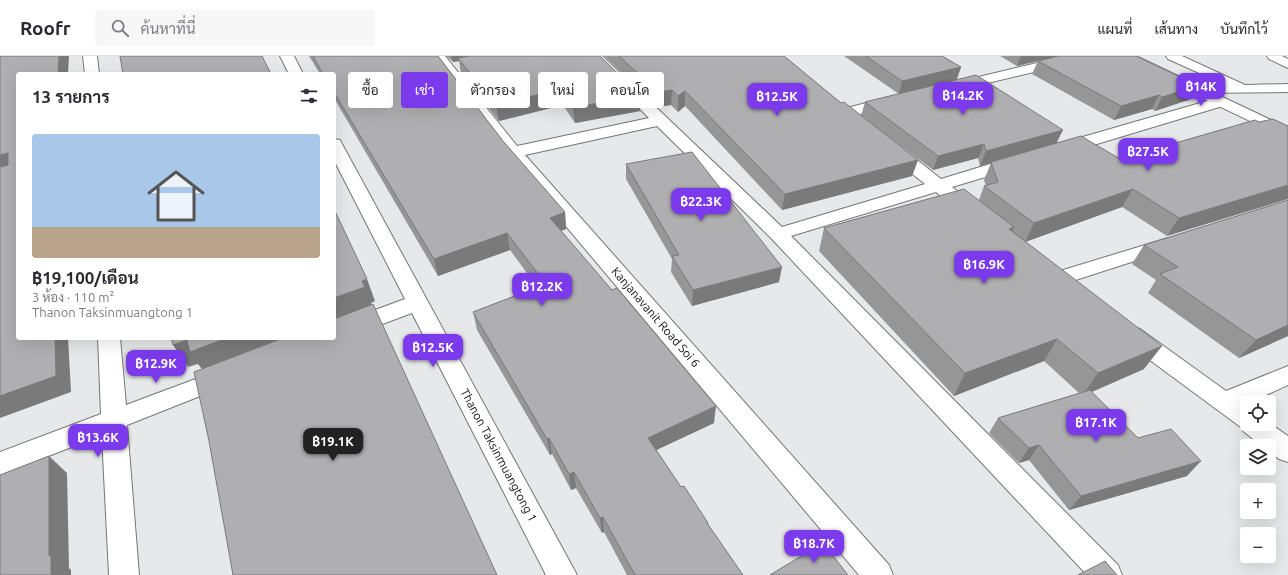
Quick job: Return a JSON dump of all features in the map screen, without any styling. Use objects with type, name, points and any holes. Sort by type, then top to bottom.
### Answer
[{"type":"street","points":[[90,56],[92,72]]},
{"type":"street","points":[[287,56],[295,72]]},
{"type":"street","points":[[594,56],[778,234],[1107,575]]},
{"type":"street","points":[[938,91],[1084,56]]},
{"type":"street","points":[[1125,56],[1288,134]]},
{"type":"street","name":"Kanjanavanit Road Soi 6","points":[[450,64],[513,152],[878,575]]},
{"type":"street","points":[[907,98],[840,108],[988,225]]},
{"type":"street","points":[[778,234],[1221,102]]},
{"type":"street","points":[[513,152],[660,121]]},
{"type":"street","name":"Thanon Taksinmuangtong 1","points":[[336,148],[562,575]]},
{"type":"street","points":[[1075,292],[1050,274],[1184,239]]},
{"type":"street","points":[[336,333],[418,302]]},
{"type":"street","points":[[1119,325],[1240,415]]},
{"type":"street","points":[[109,340],[124,575]]},
{"type":"street","points":[[0,464],[245,369]]},
{"type":"street","points":[[1224,403],[1288,375]]},
{"type":"street","points":[[1261,431],[1288,451]]},
{"type":"lane","points":[[1172,56],[1245,89]]},
{"type":"lane","points":[[1274,56],[1288,64]]},
{"type":"lane","points":[[1198,90],[1288,88]]},
{"type":"building","points":[[0,56],[59,56],[58,72],[16,72],[16,340],[55,340],[56,376],[0,396],[0,167],[8,165],[8,153],[0,155]]},
{"type":"building","points":[[120,56],[262,56],[270,72],[123,72]]},
{"type":"building","points":[[313,56],[438,56],[456,80],[456,108],[478,108],[503,141],[565,212],[550,218],[612,290],[617,288],[716,406],[648,438],[681,487],[684,486],[707,523],[743,575],[635,575],[603,517],[600,518],[574,472],[569,474],[549,438],[547,439],[473,312],[546,284],[507,233],[434,259],[336,95],[336,72],[322,72]]},
{"type":"building","points":[[470,56],[600,56],[616,72],[596,72],[596,104],[588,105],[588,72],[538,72],[538,95],[530,97],[530,72],[469,72],[458,58]]},
{"type":"building","points":[[619,56],[784,56],[841,103],[844,102],[918,160],[785,194],[685,91],[678,96],[672,90],[664,91],[664,72],[637,72]]},
{"type":"building","points":[[866,56],[942,56],[961,67],[902,81]]},
{"type":"building","points":[[1059,56],[1136,56],[1199,86],[1162,97],[1159,95],[1121,106],[1038,61]]},
{"type":"building","points":[[976,75],[1063,130],[986,151],[984,144],[938,156],[865,102]]},
{"type":"building","points":[[1273,119],[1288,126],[1288,185],[1179,218],[1133,189],[1034,223],[984,186],[998,182],[991,162],[1081,136],[1120,159],[1255,120],[1259,122]]},
{"type":"building","points":[[692,152],[782,267],[693,290],[672,256],[679,255],[626,164]]},
{"type":"building","points":[[964,189],[1014,227],[1009,229],[1162,346],[1098,373],[1057,339],[965,373],[824,228]]},
{"type":"building","points":[[1288,200],[1288,325],[1256,340],[1160,274],[1178,267],[1144,245]]},
{"type":"building","points":[[336,213],[367,279],[362,281],[365,287],[336,297]]},
{"type":"building","points":[[373,304],[497,575],[233,575],[209,441],[194,372],[278,340],[336,340],[336,318]]},
{"type":"building","points":[[172,340],[187,340],[173,345]]},
{"type":"building","points":[[187,340],[222,340],[190,352]]},
{"type":"building","points":[[1090,390],[1138,438],[1171,429],[1201,461],[1081,496],[1039,445],[1029,448],[998,418]]},
{"type":"building","points":[[49,456],[49,556],[51,555],[51,575],[0,575],[0,475]]},
{"type":"building","points":[[823,543],[848,575],[770,575]]},
{"type":"building","points":[[1105,561],[1117,575],[1078,575]]}]
